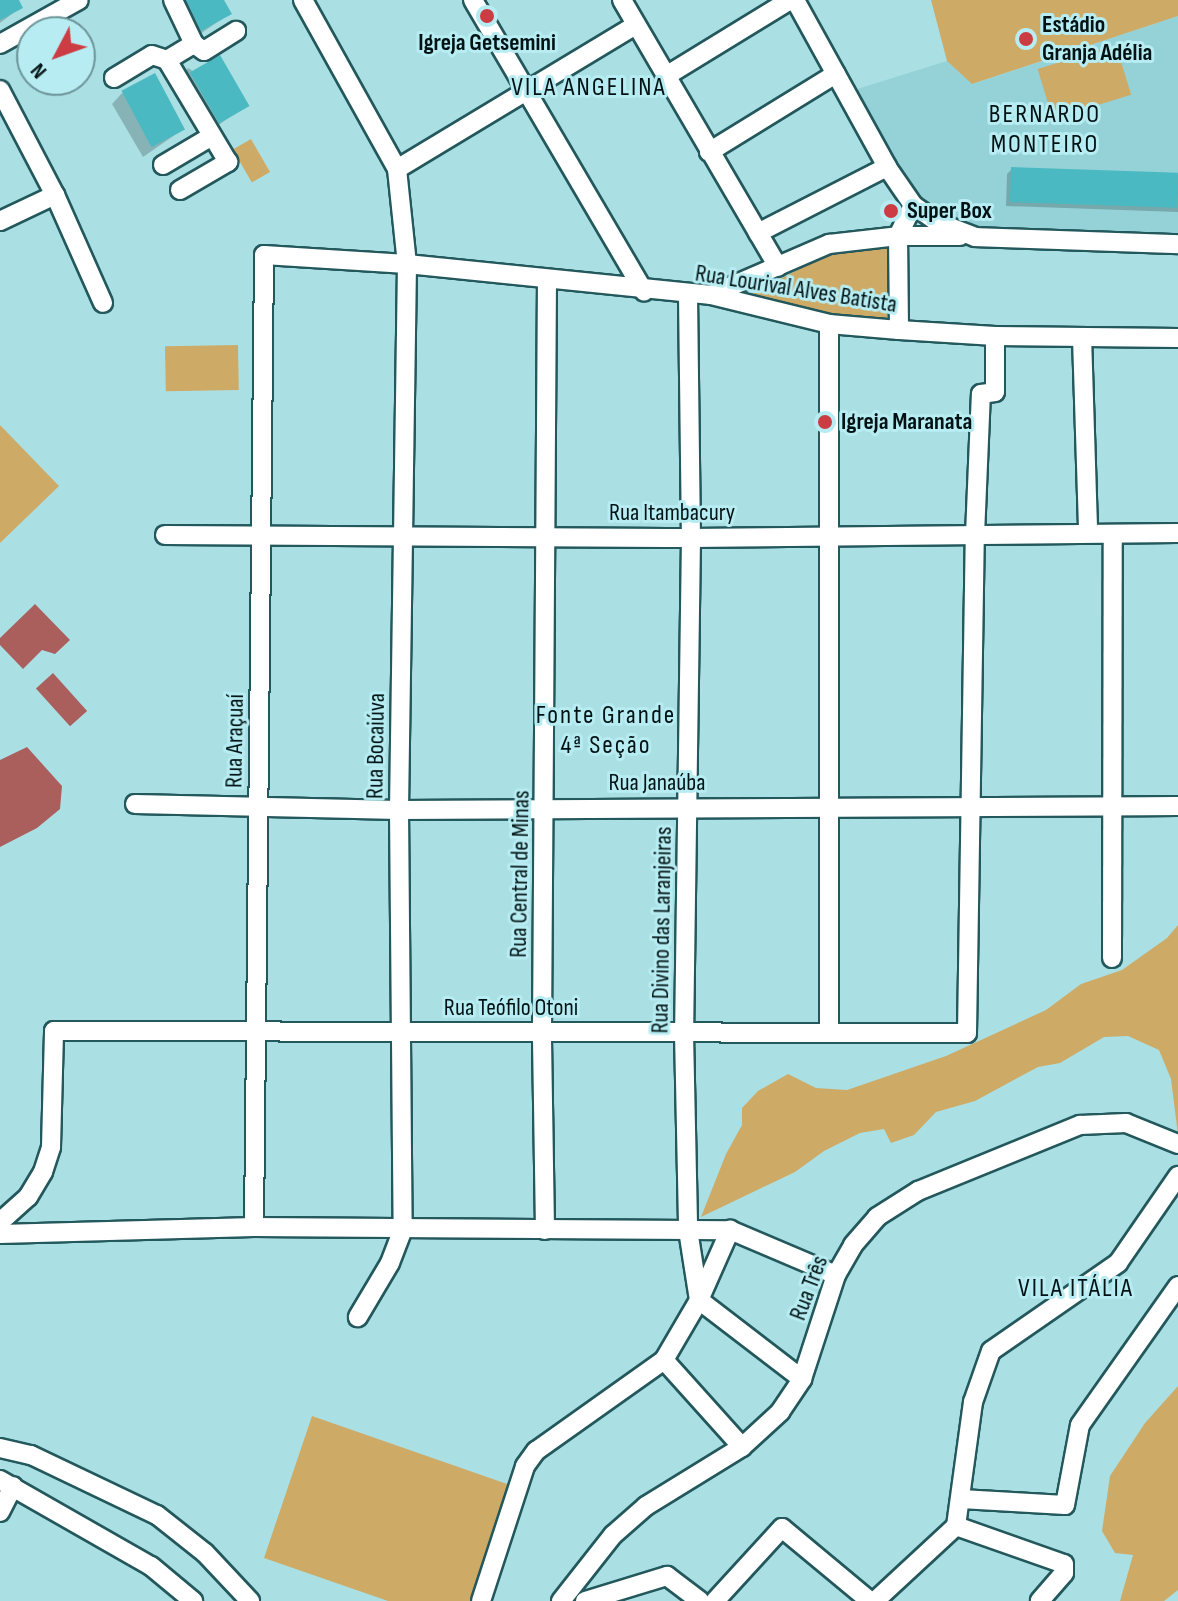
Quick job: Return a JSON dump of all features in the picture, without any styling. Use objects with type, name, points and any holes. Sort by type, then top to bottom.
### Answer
[{"type":"street","points":[[39,0],[58,10]]},
{"type":"street","points":[[0,44],[79,0]]},
{"type":"street","points":[[173,0],[194,44],[204,51],[236,31]]},
{"type":"street","points":[[303,0],[397,169],[636,25]]},
{"type":"street","points":[[473,0],[644,291]]},
{"type":"street","points":[[622,0],[778,267]]},
{"type":"street","points":[[666,76],[793,0],[887,167],[913,205],[939,223],[975,237]]},
{"type":"street","points":[[167,60],[194,44]]},
{"type":"street","points":[[114,78],[152,55],[167,60],[228,162],[180,190]]},
{"type":"street","points":[[709,152],[836,74]]},
{"type":"street","points":[[0,90],[55,195],[103,303]]},
{"type":"street","points":[[163,165],[212,136]]},
{"type":"street","points":[[758,233],[887,167]]},
{"type":"street","name":"Rua Bocaiúva","points":[[397,169],[407,264],[399,810],[403,1229]]},
{"type":"street","points":[[0,221],[55,195]]},
{"type":"street","points":[[899,330],[898,236],[913,205]]},
{"type":"street","points":[[711,295],[829,244],[898,236],[1178,244]]},
{"type":"street","name":"Rua Lourival Alves Batista","points":[[264,255],[407,264],[644,291],[711,295],[829,324],[995,336],[1178,338]]},
{"type":"street","name":"Rua Araçuaí","points":[[254,1227],[264,255]]},
{"type":"street","name":"Rua Central de Minas","points":[[545,1230],[542,1032],[548,536],[547,279]]},
{"type":"street","name":"Rua Divino das Laranjeiras","points":[[688,295],[691,538],[684,1033],[688,1230],[699,1300]]},
{"type":"street","points":[[829,324],[829,1033]]},
{"type":"street","points":[[972,810],[975,535],[981,394],[995,392],[995,336]]},
{"type":"street","points":[[1082,337],[1088,533]]},
{"type":"street","name":"Rua Itambacury","points":[[165,535],[691,538],[1178,533]]},
{"type":"street","points":[[1112,958],[1113,534]]},
{"type":"street","name":"Rua Janaúba","points":[[135,804],[399,810],[828,806],[972,810],[1178,806]]},
{"type":"street","name":"Rua Teófilo Otoni","points":[[0,1222],[28,1197],[43,1172],[51,1147],[54,1031],[967,1033],[972,810]]},
{"type":"street","name":"Rua Três","points":[[561,1601],[613,1535],[646,1506],[742,1447],[780,1412],[802,1379],[836,1275],[853,1245],[877,1217],[918,1191],[1080,1125],[1126,1123],[1178,1144]]},
{"type":"street","points":[[715,1601],[782,1528],[872,1601],[956,1526],[973,1402],[980,1374],[991,1351],[1118,1263],[1178,1176]]},
{"type":"street","points":[[0,1234],[254,1227],[730,1230],[836,1275]]},
{"type":"street","points":[[358,1317],[390,1263],[403,1229]]},
{"type":"street","points":[[481,1601],[525,1466],[536,1451],[664,1360],[699,1300],[730,1230]]},
{"type":"street","points":[[961,1499],[1065,1505],[1080,1425],[1178,1286]]},
{"type":"street","points":[[699,1300],[802,1379]]},
{"type":"street","points":[[664,1360],[742,1447]]},
{"type":"street","points":[[0,1448],[31,1455],[157,1515],[205,1553],[250,1601]]},
{"type":"street","points":[[0,1512],[7,1483],[151,1566],[173,1580],[193,1601]]},
{"type":"street","points":[[956,1526],[1066,1568],[1040,1601]]},
{"type":"street","points":[[585,1601],[667,1576],[700,1601]]},
{"type":"shaded area","name":"Estádio Granja Adélia","points":[[931,0],[1178,0],[1178,16],[972,84],[947,61]]},
{"type":"shaded area","points":[[1178,16],[1178,234],[977,230],[943,218],[921,200],[854,90],[947,61],[973,84]]},
{"type":"shaded area","points":[[1116,45],[1131,95],[1053,119],[1038,69]]},
{"type":"shaded area","points":[[251,139],[270,172],[252,182],[233,150]]},
{"type":"shaded area","points":[[893,245],[890,323],[831,319],[750,295],[830,253]]},
{"type":"shaded area","points":[[238,345],[239,390],[166,391],[165,346]]},
{"type":"shaded area","points":[[0,425],[59,486],[0,543]]},
{"type":"shaded area","points":[[35,604],[70,640],[55,654],[42,650],[23,669],[0,645],[0,638]]},
{"type":"shaded area","points":[[53,673],[87,711],[70,726],[36,688]]},
{"type":"shaded area","points":[[27,747],[62,786],[60,809],[37,828],[0,847],[0,760]]},
{"type":"shaded area","points":[[1178,925],[1178,1135],[1171,1079],[1159,1050],[1128,1036],[1104,1037],[1060,1063],[1038,1067],[975,1101],[936,1112],[914,1135],[891,1143],[884,1129],[860,1133],[824,1151],[795,1172],[701,1217],[726,1154],[742,1125],[742,1108],[758,1091],[788,1074],[816,1088],[847,1090],[946,1056],[1046,1010],[1081,984],[1122,970],[1167,938]]},
{"type":"shaded area","points":[[1178,1386],[1178,1590],[1164,1601],[1120,1601],[1133,1555],[1115,1553],[1102,1531],[1110,1476],[1145,1423]]},
{"type":"shaded area","points":[[312,1416],[516,1487],[477,1601],[388,1601],[264,1558]]},
{"type":"building","points":[[0,0],[19,0],[23,8],[0,20]]},
{"type":"building","points":[[186,0],[224,0],[232,14],[201,31]]},
{"type":"building","points":[[220,55],[250,106],[219,124],[190,72]]},
{"type":"building","points":[[155,73],[185,130],[151,147],[121,91]]},
{"type":"building","points":[[1011,167],[1178,173],[1177,208],[1010,202]]},
{"type":"place","name":"Igreja Getsemini","points":[[487,16]]},
{"type":"place","name":"Estádio Granja Adélia","points":[[1026,39]]},
{"type":"place","name":"Super Box","points":[[891,211]]},
{"type":"place","name":"Igreja Maranata","points":[[825,422]]},
{"type":"district","name":"VILA ANGELINA","points":[[589,88]]},
{"type":"district","name":"BERNARDO MONTEIRO","points":[[1045,130]]},
{"type":"district","name":"Fonte Grande 4ª Seção","points":[[606,731]]},
{"type":"district","name":"VILA ITÁLIA","points":[[1076,1289]]}]
